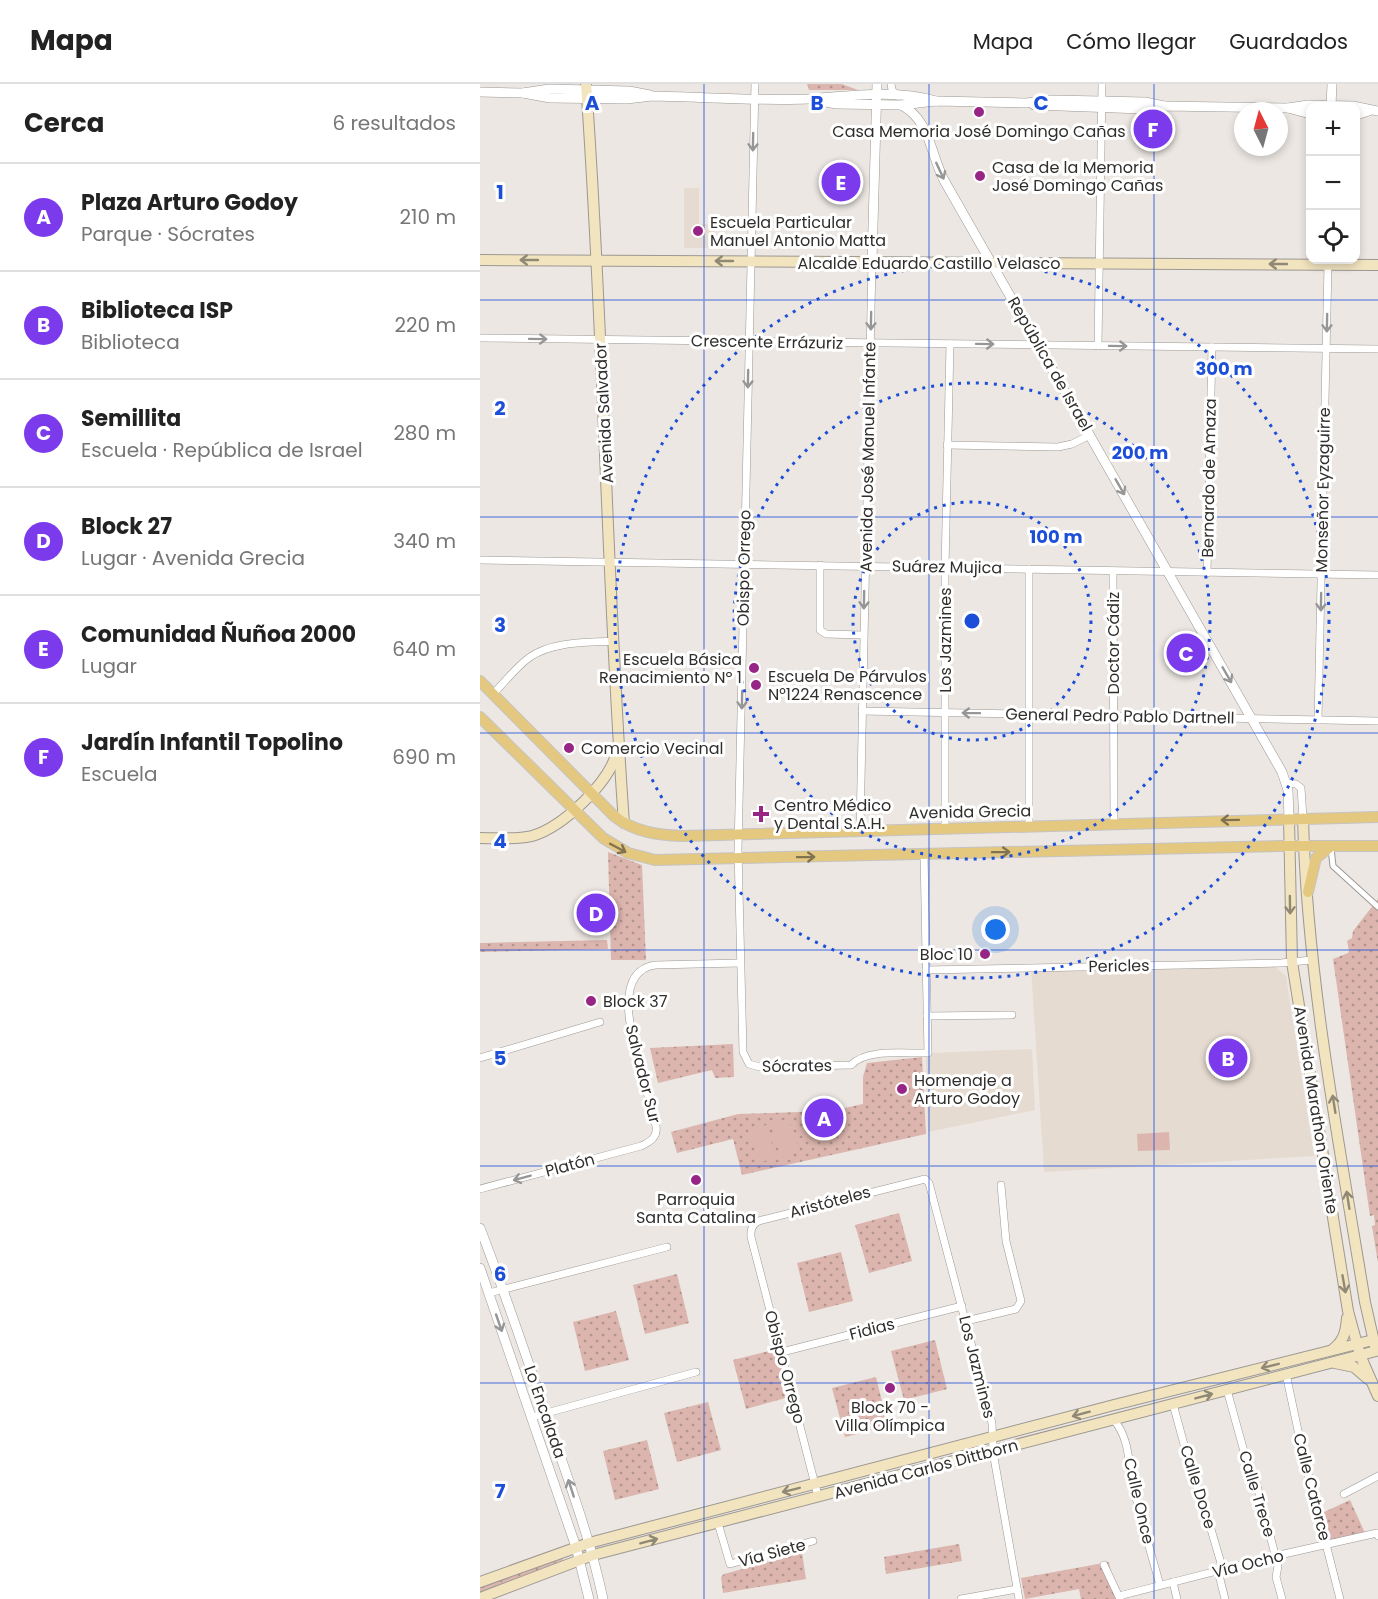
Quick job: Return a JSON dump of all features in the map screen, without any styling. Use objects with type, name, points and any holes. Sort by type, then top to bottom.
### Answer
[{"type":"main road","name":"Avenida Salvador","points":[[587,91],[601,340],[618,743],[624,824]]},
{"type":"main road","name":"Alcalde Eduardo Castillo Velasco","points":[[480,260],[1306,262]]},
{"type":"main road","name":"Alcalde Eduardo Castillo Velasco","points":[[1360,264],[1378,265]]},
{"type":"main road","name":"Avenida Grecia","points":[[480,681],[614,816],[624,824],[640,830],[665,835],[1378,817]]},
{"type":"main road","points":[[480,717],[608,842],[635,855],[663,861],[1289,846],[1378,846]]},
{"type":"main road","name":"Avenida Salvador","points":[[480,838],[532,835],[548,829],[575,809],[591,792],[613,764],[618,743]]},
{"type":"main road","name":"Avenida Marathon Oriente","points":[[1303,818],[1312,960],[1357,1252],[1376,1349]]},
{"type":"main road","name":"Avenida Marathon Oriente","points":[[1289,819],[1292,962],[1348,1311],[1358,1349],[1378,1396]]},
{"type":"main road","points":[[1308,892],[1316,858],[1331,846]]},
{"type":"main road","points":[[1290,935],[1309,934]]},
{"type":"main road","points":[[1339,1255],[1357,1252]]},
{"type":"main road","points":[[1348,1311],[1345,1335],[1328,1357],[1354,1366],[1372,1384]]},
{"type":"main road","name":"Avenida Carlos Dittborn","points":[[480,1582],[589,1543],[815,1484],[992,1438],[1358,1349],[1376,1349]]},
{"type":"main road","name":"Avenida Carlos Dittborn","points":[[480,1598],[593,1555],[1227,1390],[1286,1374],[1328,1357]]},
{"type":"street","name":"Obispo Orrego","points":[[743,1052],[739,833],[755,84]]},
{"type":"street","name":"Avenida José Manuel Infante","points":[[860,829],[877,84]]},
{"type":"street","points":[[891,84],[899,101]]},
{"type":"street","points":[[1098,346],[1102,84]]},
{"type":"street","points":[[1331,102],[1332,84]]},
{"type":"street","points":[[480,92],[523,93],[549,89],[629,91],[652,96],[810,98],[843,95],[876,100],[1026,103],[1049,107],[1145,102],[1164,106],[1234,107]]},
{"type":"street","name":"República de Israel","points":[[899,101],[921,121],[940,173],[1287,783],[1289,819]]},
{"type":"street","points":[[1288,108],[1306,105]]},
{"type":"street","points":[[1288,108],[1306,113]]},
{"type":"street","name":"Monseñor Eyzaguirre","points":[[1318,720],[1328,264]]},
{"type":"street","name":"Crescente Errázuriz","points":[[480,338],[1378,349]]},
{"type":"street","name":"Los Jazmines","points":[[945,827],[945,568],[950,344]]},
{"type":"street","name":"Bernardo de Amaza","points":[[1207,573],[1212,347]]},
{"type":"street","points":[[948,445],[1058,447],[1072,444],[1090,435]]},
{"type":"street","name":"Suárez Mujica","points":[[480,560],[1378,574]]},
{"type":"street","points":[[820,565],[820,630],[826,634],[863,635]]},
{"type":"street","points":[[1029,569],[1029,825]]},
{"type":"street","name":"Doctor Cádiz","points":[[1113,571],[1114,823]]},
{"type":"street","points":[[493,694],[522,664],[543,650],[557,646],[614,641]]},
{"type":"street","name":"General Pedro Pablo Dartnell","points":[[862,711],[1378,721]]},
{"type":"street","name":"República de Israel","points":[[1287,783],[1296,783],[1301,788],[1303,818]]},
{"type":"street","points":[[1331,846],[1333,866],[1378,907]]},
{"type":"street","points":[[924,854],[927,1016],[1012,1015]]},
{"type":"street","name":"Pericles","points":[[926,970],[1312,960]]},
{"type":"street","name":"Salvador Sur","points":[[656,1134],[656,1126],[629,1025],[628,1007],[634,978],[642,970],[655,965],[740,963]]},
{"type":"street","name":"Sócrates","points":[[743,1052],[747,1062],[754,1066],[851,1065],[866,1055],[928,1053],[927,1016]]},
{"type":"street","points":[[480,1058],[600,1022]]},
{"type":"street","name":"Platón","points":[[480,1189],[641,1146],[656,1134]]},
{"type":"street","name":"Los Jazmines","points":[[920,1178],[926,1179],[929,1184],[992,1423],[993,1452],[1019,1599]]},
{"type":"street","name":"Aristóteles","points":[[751,1237],[752,1227],[759,1220],[920,1178]]},
{"type":"street","points":[[966,1321],[1016,1309],[1021,1301],[1006,1241],[1000,1185]]},
{"type":"street","name":"Lo Encalada","points":[[480,1228],[579,1512],[593,1555],[603,1599]]},
{"type":"street","name":"Obispo Orrego","points":[[751,1237],[818,1496]]},
{"type":"street","points":[[489,1293],[667,1247]]},
{"type":"street","name":"Lo Encalada","points":[[480,1268],[576,1547],[588,1594]]},
{"type":"street","name":"Fidias","points":[[782,1352],[962,1306]]},
{"type":"street","points":[[532,1417],[696,1372]]},
{"type":"street","name":"Calle Catorce","points":[[1286,1374],[1303,1454],[1340,1599]]},
{"type":"street","name":"Calle Trece","points":[[1227,1390],[1248,1466],[1255,1478],[1278,1569],[1276,1577],[1282,1599]]},
{"type":"street","name":"Calle Doce","points":[[1173,1404],[1194,1481],[1200,1492],[1225,1599]]},
{"type":"street","name":"Calle Once","points":[[1113,1419],[1122,1431],[1133,1488],[1160,1585]]},
{"type":"street","points":[[1344,1494],[1378,1476]]},
{"type":"street","points":[[565,1516],[579,1512]]},
{"type":"street","name":"Vía Siete","points":[[718,1523],[730,1564],[813,1541]]},
{"type":"street","name":"Vía Ocho","points":[[1120,1598],[1160,1585],[1275,1556],[1378,1534]]},
{"type":"street","points":[[1104,1565],[1120,1598]]},
{"type":"street","points":[[1173,1582],[1177,1599]]},
{"type":"street","points":[[588,1594],[600,1587]]},
{"type":"street","points":[[961,1599],[1017,1589]]},
{"type":"shaded area","points":[[807,84],[842,84],[858,90],[809,90]]},
{"type":"shaded area","points":[[684,188],[699,188],[699,224],[715,224],[715,248],[684,248]]},
{"type":"shaded area","points":[[608,852],[642,865],[646,960],[611,960]]},
{"type":"shaded area","points":[[1378,899],[1378,1263],[1372,1226],[1375,1225],[1374,1215],[1370,1216],[1333,959],[1348,953],[1347,941],[1352,938],[1353,931]]},
{"type":"shaded area","points":[[607,940],[608,949],[480,952],[480,943]]},
{"type":"shaded area","points":[[1270,962],[1286,976],[1314,1156],[1044,1172],[1031,966]]},
{"type":"shaded area","points":[[733,1044],[734,1077],[715,1078],[712,1070],[658,1083],[650,1048]]},
{"type":"shaded area","points":[[1032,1049],[1035,1110],[928,1132],[926,1057],[931,1053]]},
{"type":"shaded area","points":[[922,1057],[926,1134],[742,1175],[733,1139],[677,1153],[671,1132],[738,1114],[831,1111],[863,1104],[863,1077],[867,1063]]},
{"type":"shaded area","points":[[788,1119],[799,1151],[781,1157],[771,1124]]},
{"type":"shaded area","points":[[766,1125],[776,1157],[759,1163],[748,1130]]},
{"type":"shaded area","points":[[1169,1132],[1170,1150],[1138,1151],[1137,1134]]},
{"type":"shaded area","points":[[899,1213],[912,1261],[869,1273],[855,1225]]},
{"type":"shaded area","points":[[841,1252],[853,1301],[809,1312],[797,1263]]},
{"type":"shaded area","points":[[677,1274],[689,1323],[645,1334],[633,1285]]},
{"type":"shaded area","points":[[616,1311],[629,1360],[585,1371],[573,1322]]},
{"type":"shaded area","points":[[935,1340],[947,1389],[904,1400],[891,1351]]},
{"type":"shaded area","points":[[777,1349],[789,1397],[746,1409],[733,1360]]},
{"type":"shaded area","points":[[876,1377],[888,1426],[845,1437],[832,1388]]},
{"type":"shaded area","points":[[708,1402],[721,1450],[677,1462],[664,1413]]},
{"type":"shaded area","points":[[647,1440],[659,1489],[615,1500],[603,1451]]},
{"type":"shaded area","points":[[1350,1500],[1365,1533],[1331,1541],[1322,1513]]},
{"type":"shaded area","points":[[959,1544],[962,1561],[886,1574],[884,1557]]},
{"type":"shaded area","points":[[802,1553],[806,1579],[723,1593],[721,1577],[724,1574]]},
{"type":"shaded area","points":[[561,1557],[563,1560],[480,1592],[480,1588]]},
{"type":"shaded area","points":[[1109,1562],[1116,1599],[1081,1599],[1079,1589],[1025,1599],[1021,1578]]},
{"type":"place","name":"Casa Memoria José Domingo Cañas","points":[[979,112]]},
{"type":"place","name":"Jardín Infantil Topolino","points":[[1153,129]]},
{"type":"place","name":"Casa de la Memoria José Domingo Cañas","points":[[980,176]]},
{"type":"place","name":"Comunidad Ñuñoa 2000","points":[[841,182]]},
{"type":"place","name":"Escuela Particular Manuel Antonio Matta","points":[[698,231]]},
{"type":"place","name":"Semillita","points":[[1186,653]]},
{"type":"place","name":"Escuela Básica Renacimiento Nº 1","points":[[754,668]]},
{"type":"place","name":"Escuela De Párvulos N°1224 Renascence","points":[[756,685]]},
{"type":"place","name":"Comercio Vecinal","points":[[569,748]]},
{"type":"place","name":"Centro Médico y Dental S.A.H.","points":[[761,814]]},
{"type":"place","name":"Block 27","points":[[596,913]]},
{"type":"place","name":"Bloc 10","points":[[985,954]]},
{"type":"place","name":"Block 37","points":[[591,1001]]},
{"type":"place","name":"Biblioteca ISP","points":[[1228,1058]]},
{"type":"place","name":"Homenaje a Arturo Godoy","points":[[902,1089]]},
{"type":"place","name":"Plaza Arturo Godoy","points":[[824,1118]]},
{"type":"place","name":"Parroquia Santa Catalina","points":[[696,1180]]},
{"type":"place","name":"Block 70 - Villa Olímpica","points":[[890,1388]]}]
